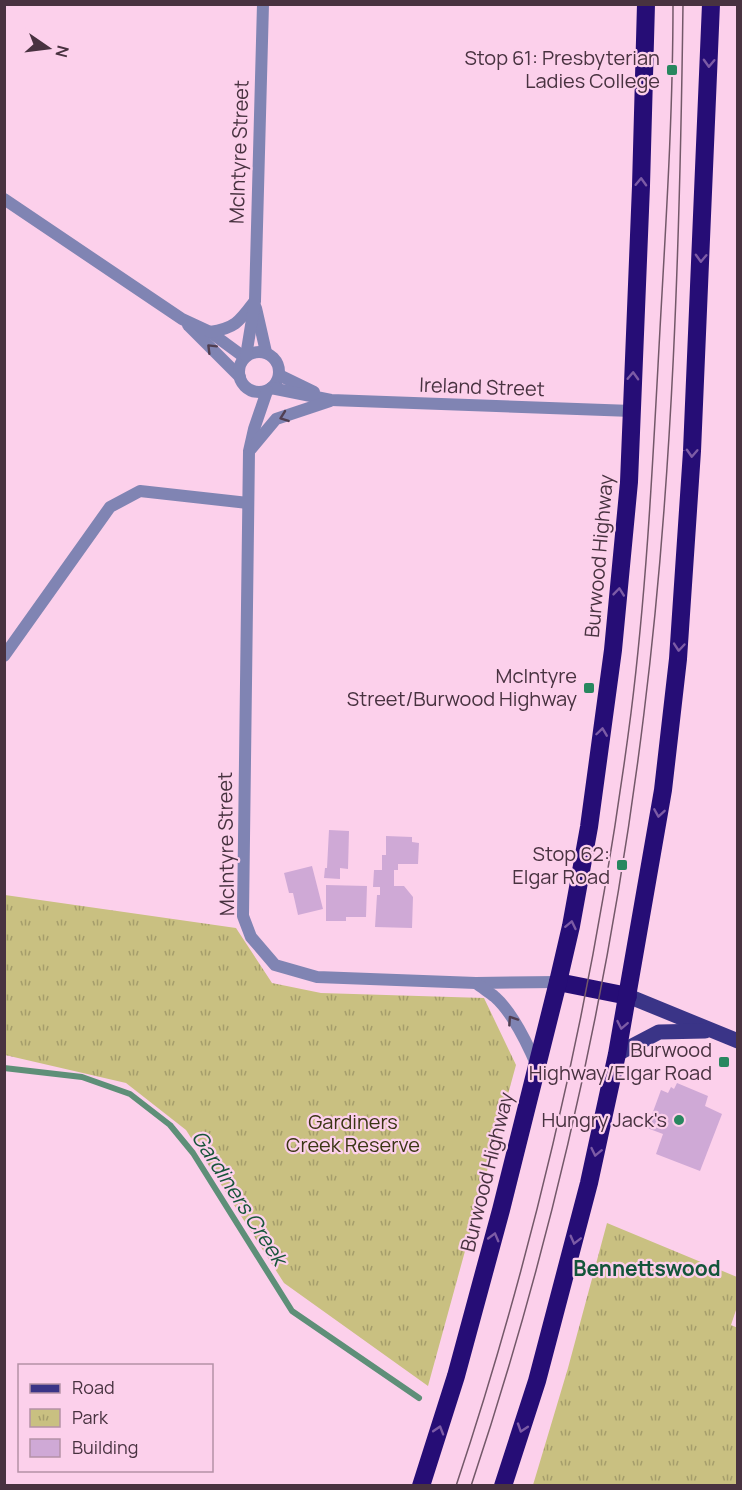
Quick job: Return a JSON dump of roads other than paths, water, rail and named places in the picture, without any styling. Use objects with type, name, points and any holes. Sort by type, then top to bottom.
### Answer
[{"type":"highway","name":"Burwood Highway","points":[[421,1485],[456,1376],[479,1294],[558,982],[571,926],[589,826],[613,650],[625,538],[641,186],[646,4]]},
{"type":"highway","points":[[503,1485],[537,1381],[589,1183],[628,996],[663,790],[680,638],[698,335],[711,4]]},
{"type":"highway","points":[[558,982],[628,996]]},
{"type":"main road","points":[[628,996],[738,1041]]},
{"type":"main road","points":[[617,1054],[659,1032],[711,1030]]},
{"type":"street","name":"McIntyre Street","points":[[245,356],[255,301],[263,4]]},
{"type":"street","points":[[4,199],[182,319],[210,332],[245,356]]},
{"type":"street","name":"McIntyre Street","points":[[255,301],[266,352]]},
{"type":"street","points":[[210,332],[226,329],[237,323],[255,301]]},
{"type":"street","points":[[182,319],[240,377],[246,387],[252,390],[269,389],[279,375],[276,360],[266,352],[257,351],[245,356],[239,370],[240,377]]},
{"type":"street","name":"Ireland Street","points":[[279,375],[331,400]]},
{"type":"street","name":"McIntyre Street","points":[[269,389],[254,429],[249,451],[243,915],[251,937],[274,965],[317,977],[476,983],[558,982]]},
{"type":"street","name":"Ireland Street","points":[[269,389],[331,400],[632,411]]},
{"type":"street","name":"McIntyre Street","points":[[252,390],[254,429]]},
{"type":"street","points":[[249,451],[276,419],[331,400]]},
{"type":"street","points":[[4,656],[110,507],[140,491],[248,503]]},
{"type":"street","points":[[476,983],[496,998],[529,1047],[537,1066]]},
{"type":"waterway","name":"Gardiners Creek","points":[[4,1068],[82,1077],[130,1094],[170,1125],[193,1153],[292,1311],[419,1398]]},
{"type":"tram line","points":[[456,1486],[514,1296],[562,1104],[583,1007],[617,811],[637,665],[649,521],[669,167],[673,4]]},
{"type":"tram line","points":[[471,1486],[529,1296],[577,1104],[597,1007],[631,811],[654,625],[668,448],[677,270],[683,4]]},
{"type":"place","name":"Stop 61: Presbyterian Ladies College","points":[[672,70]]},
{"type":"place","name":"McIntyre Street/Burwood Highway","points":[[589,688]]},
{"type":"place","name":"Stop 62: Elgar Road","points":[[622,865]]},
{"type":"place","name":"Burwood Highway/Elgar Road","points":[[724,1062]]},
{"type":"place","name":"Hungry Jack's","points":[[679,1120]]},
{"type":"district","name":"Bennettswood","points":[[647,1269]]},
{"type":"park label","name":"Gardiners Creek Reserve","points":[[353,1134]]}]
